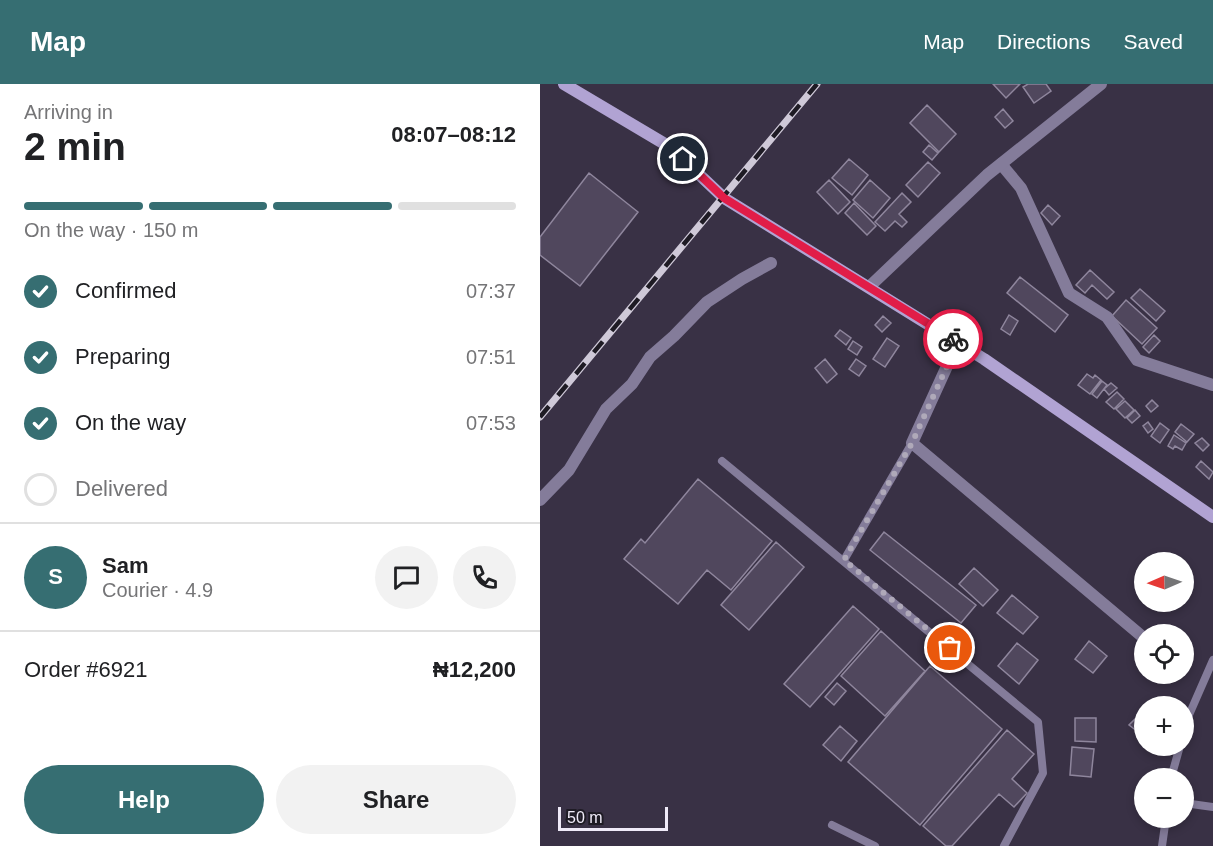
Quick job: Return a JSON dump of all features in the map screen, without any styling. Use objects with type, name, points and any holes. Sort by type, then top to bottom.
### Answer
[{"type":"main road","points":[[564,84],[670,147],[724,198],[958,342],[1213,517]]},
{"type":"street","points":[[869,287],[1000,164],[1101,84]]},
{"type":"street","points":[[1000,164],[1021,188],[1069,293],[1107,317],[1137,360],[1213,385]]},
{"type":"street","points":[[540,501],[569,470],[606,409],[632,384],[650,357],[707,302],[771,263]]},
{"type":"street","points":[[958,342],[912,443],[1134,630]]},
{"type":"lane","points":[[844,560],[912,443]]},
{"type":"lane","points":[[722,461],[1038,722],[1043,773],[1004,846]]},
{"type":"lane","points":[[1194,705],[1213,660]]},
{"type":"lane","points":[[1194,804],[1213,807]]},
{"type":"lane","points":[[832,825],[875,846]]},
{"type":"lane","points":[[1162,846],[1165,828]]},
{"type":"building","points":[[993,84],[1020,84],[1006,98]]},
{"type":"building","points":[[1028,84],[1046,84],[1051,91],[1034,103],[1023,87]]},
{"type":"building","points":[[927,105],[956,134],[939,152],[910,123]]},
{"type":"building","points":[[1003,109],[1013,121],[1005,128],[995,117]]},
{"type":"building","points":[[929,145],[938,153],[932,160],[923,152]]},
{"type":"building","points":[[849,159],[868,175],[852,195],[832,178]]},
{"type":"building","points":[[928,162],[940,173],[918,197],[906,185]]},
{"type":"building","points":[[589,173],[638,212],[580,286],[540,255],[540,237]]},
{"type":"building","points":[[829,180],[850,202],[838,214],[817,192]]},
{"type":"building","points":[[870,180],[890,198],[873,218],[853,200]]},
{"type":"building","points":[[902,193],[911,202],[899,214],[907,222],[902,227],[895,221],[885,231],[875,222]]},
{"type":"building","points":[[854,203],[876,226],[867,235],[845,213]]},
{"type":"building","points":[[1048,205],[1060,216],[1052,225],[1041,213]]},
{"type":"building","points":[[1090,270],[1114,292],[1107,299],[1092,285],[1085,293],[1076,285]]},
{"type":"building","points":[[1020,277],[1068,315],[1055,332],[1007,293]]},
{"type":"building","points":[[1140,289],[1165,311],[1156,321],[1131,298]]},
{"type":"building","points":[[1126,300],[1157,328],[1142,344],[1112,316]]},
{"type":"building","points":[[1009,315],[1018,321],[1010,335],[1001,329]]},
{"type":"building","points":[[883,316],[891,323],[882,332],[875,325]]},
{"type":"building","points":[[840,330],[851,338],[846,345],[835,336]]},
{"type":"building","points":[[1154,335],[1160,341],[1149,353],[1143,347]]},
{"type":"building","points":[[887,338],[899,346],[885,367],[873,359]]},
{"type":"building","points":[[853,341],[862,347],[857,355],[848,349]]},
{"type":"building","points":[[825,359],[837,374],[827,383],[815,368]]},
{"type":"building","points":[[856,359],[866,366],[859,376],[849,369]]},
{"type":"building","points":[[1087,374],[1093,378],[1095,375],[1101,380],[1090,394],[1078,385]]},
{"type":"building","points":[[1102,381],[1107,385],[1097,398],[1092,394]]},
{"type":"building","points":[[1111,383],[1117,388],[1109,395],[1104,389]]},
{"type":"building","points":[[1117,392],[1124,399],[1114,409],[1106,402]]},
{"type":"building","points":[[1152,400],[1158,406],[1151,412],[1146,406]]},
{"type":"building","points":[[1125,401],[1134,410],[1125,418],[1116,409]]},
{"type":"building","points":[[1135,410],[1140,416],[1132,423],[1127,418]]},
{"type":"building","points":[[1148,422],[1153,429],[1148,433],[1143,426]]},
{"type":"building","points":[[1160,423],[1169,430],[1160,443],[1151,436]]},
{"type":"building","points":[[1181,424],[1194,434],[1187,442],[1175,432]]},
{"type":"building","points":[[1174,435],[1186,443],[1182,450],[1175,446],[1173,449],[1168,446]]},
{"type":"building","points":[[1202,438],[1209,445],[1203,451],[1195,443]]},
{"type":"building","points":[[1201,461],[1213,472],[1209,479],[1196,467]]},
{"type":"building","points":[[698,479],[772,541],[731,590],[707,570],[678,604],[624,559],[641,539],[645,543]]},
{"type":"building","points":[[884,532],[976,605],[961,623],[870,550]]},
{"type":"building","points":[[776,542],[804,567],[749,630],[721,605]]},
{"type":"building","points":[[974,568],[998,590],[983,606],[959,584]]},
{"type":"building","points":[[1012,595],[1038,617],[1023,634],[997,613]]},
{"type":"building","points":[[853,606],[879,629],[810,707],[784,684]]},
{"type":"building","points":[[881,631],[925,671],[885,716],[841,676]]},
{"type":"building","points":[[1089,641],[1107,656],[1093,673],[1075,659]]},
{"type":"building","points":[[1017,643],[1038,660],[1019,684],[998,666]]},
{"type":"building","points":[[930,666],[1002,729],[920,825],[848,762]]},
{"type":"building","points":[[837,683],[846,691],[834,705],[825,697]]},
{"type":"building","points":[[1075,718],[1096,718],[1096,742],[1075,741]]},
{"type":"building","points":[[840,726],[857,741],[841,761],[823,745]]},
{"type":"building","points":[[1007,730],[1034,754],[1012,779],[1027,793],[1014,807],[999,794],[952,846],[946,846],[923,826]]},
{"type":"building","points":[[1072,747],[1094,749],[1091,777],[1070,775]]},
{"type":"railway","points":[[540,417],[817,84]]},
{"type":"way so far","points":[[950,648],[844,560],[912,443],[958,342],[953,339]]},
{"type":"route","points":[[683,159],[724,198],[953,339]]}]
